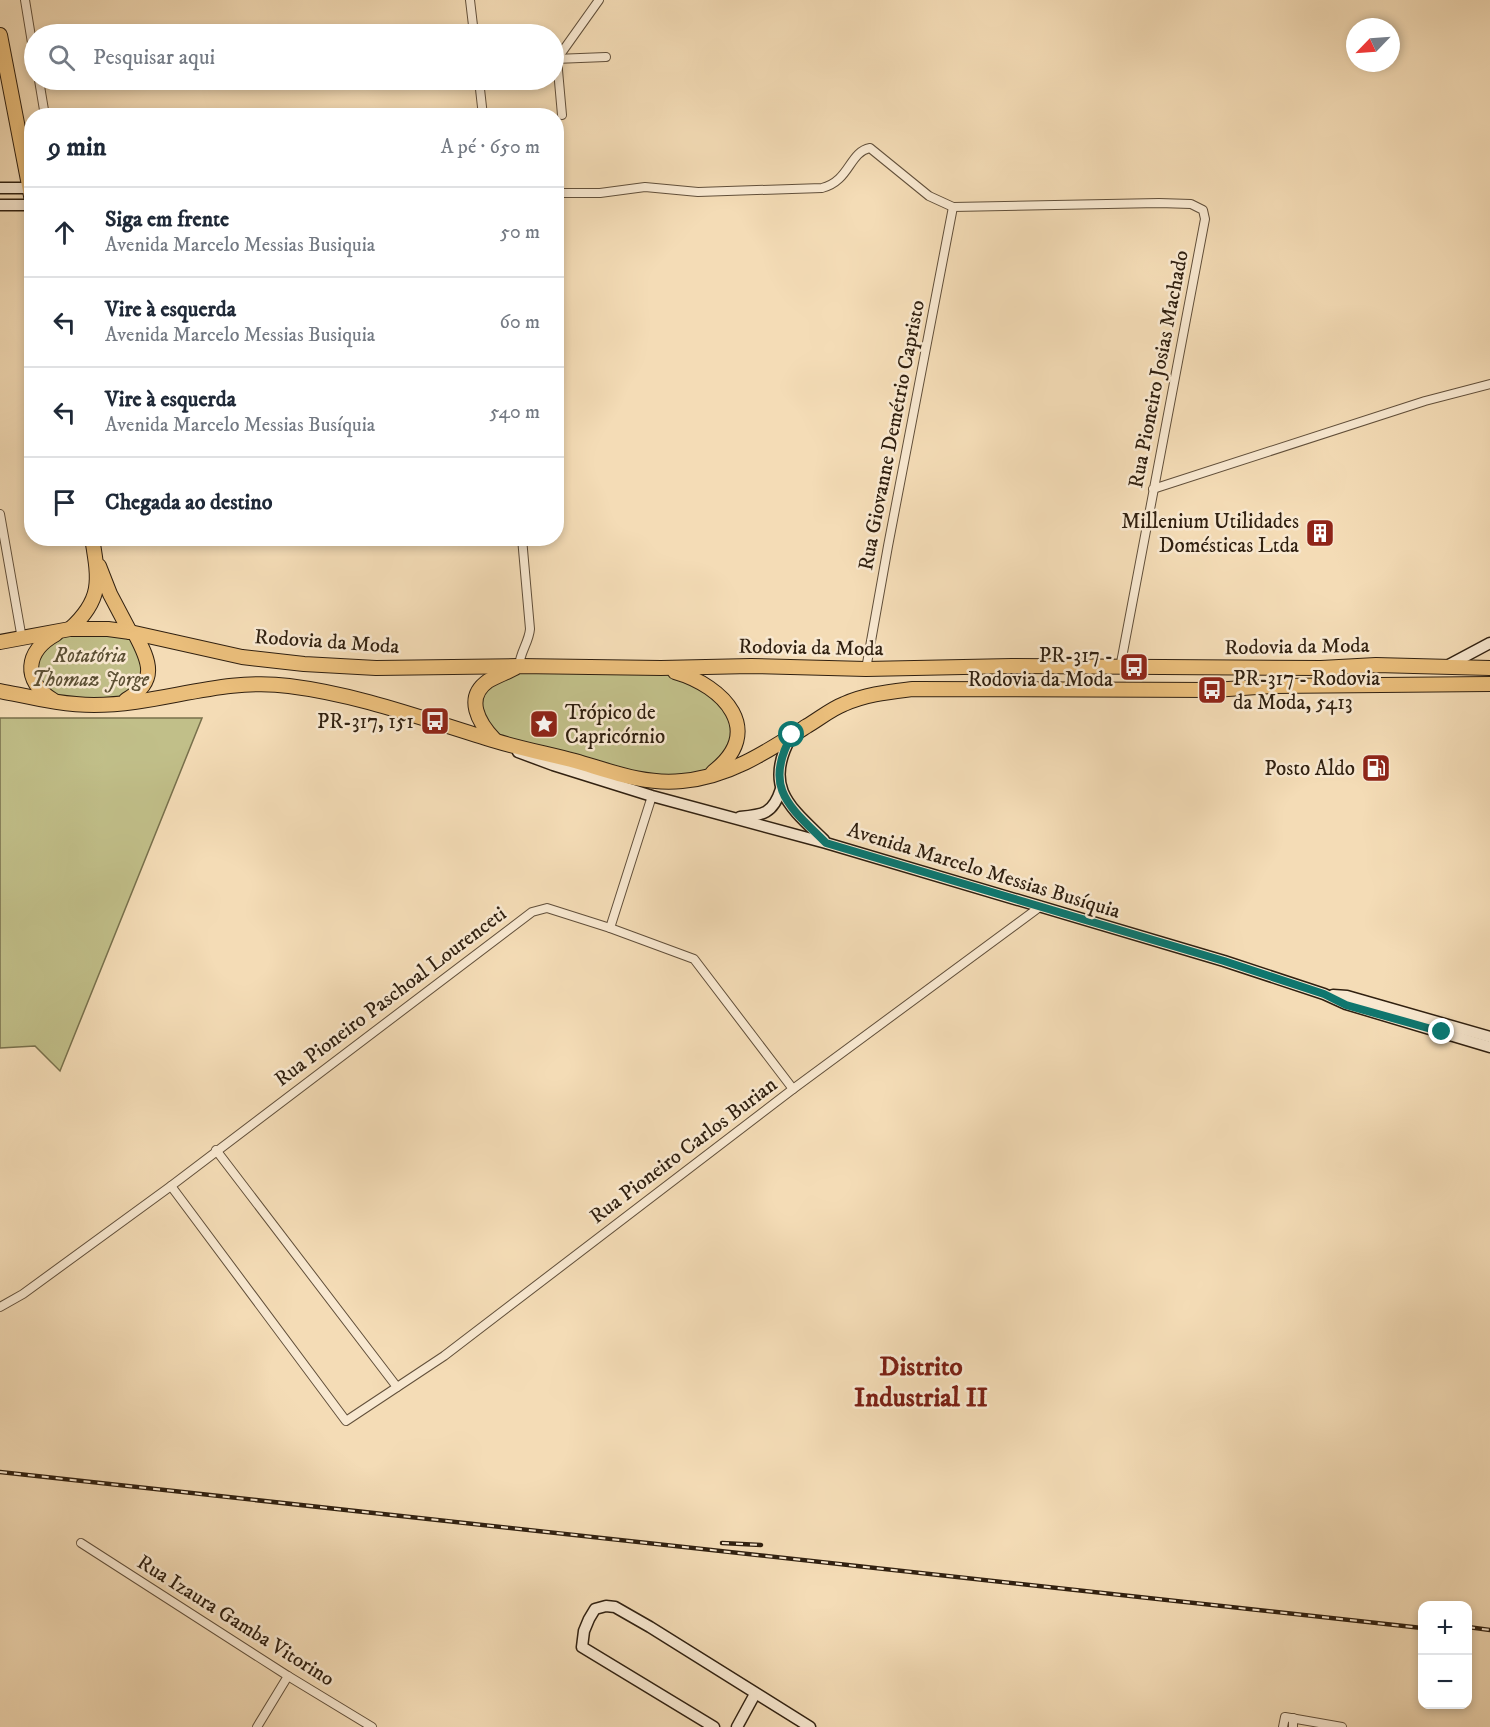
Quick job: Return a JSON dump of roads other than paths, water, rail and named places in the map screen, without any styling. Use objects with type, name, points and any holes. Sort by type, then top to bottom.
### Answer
[{"type":"highway","points":[[0,34],[24,159]]},
{"type":"highway","points":[[59,703],[44,694],[35,684],[32,667],[36,650],[47,639],[65,630],[84,616],[93,603],[96,589],[93,546]]},
{"type":"highway","points":[[0,691],[59,703],[95,705],[121,703],[138,693],[148,674],[147,658],[110,594],[94,553]]},
{"type":"highway","points":[[0,642],[65,630],[108,629],[133,633]]},
{"type":"highway","name":"Rodovia da Moda","points":[[133,633],[242,657],[304,664],[376,668],[519,666],[661,668],[751,666],[866,669],[1012,666],[1321,668],[1376,665],[1490,668]]},
{"type":"highway","points":[[496,741],[477,716],[477,694],[490,679],[519,666]]},
{"type":"highway","points":[[661,668],[700,680],[723,698],[735,718],[738,732],[737,745],[723,764],[704,779]]},
{"type":"highway","name":"Rodovia da Moda","points":[[121,703],[232,684],[286,685],[338,693],[629,778],[664,783],[704,779],[743,764],[841,705],[872,693],[913,689],[1214,690],[1273,686],[1490,684]]},
{"type":"street","points":[[25,0],[29,24]]},
{"type":"street","points":[[470,0],[473,24]]},
{"type":"street","points":[[564,47],[598,0]]},
{"type":"street","points":[[564,59],[606,57]]},
{"type":"street","points":[[41,90],[44,108]]},
{"type":"street","points":[[481,90],[482,108]]},
{"type":"street","points":[[559,90],[561,108]]},
{"type":"street","points":[[564,193],[600,193],[645,187],[698,192],[822,188],[835,184],[859,153],[870,148],[929,196],[953,207]]},
{"type":"street","points":[[0,188],[24,194]]},
{"type":"street","points":[[0,205],[24,198]]},
{"type":"street","name":"Rua Pioneiro Josias Machado","points":[[953,207],[1180,204],[1197,206],[1203,210],[1205,219],[1120,668]]},
{"type":"street","name":"Rua Giovanne Demétrio Capristo","points":[[866,669],[953,207]]},
{"type":"street","points":[[1153,489],[1425,400],[1490,384]]},
{"type":"street","points":[[0,514],[22,639]]},
{"type":"street","points":[[519,666],[525,643],[530,636],[523,546]]},
{"type":"street","points":[[1443,668],[1490,643]]},
{"type":"street","points":[[792,735],[780,764],[781,789],[793,810],[826,843]]},
{"type":"street","name":"Avenida Marcelo Messias Busíquia","points":[[496,741],[526,755],[652,796],[826,843],[1041,906],[1224,961],[1324,994],[1347,996],[1443,1028],[1490,1047]]},
{"type":"street","points":[[734,818],[761,815],[770,810],[781,789]]},
{"type":"street","points":[[610,928],[652,796]]},
{"type":"street","name":"Rua Pioneiro Carlos Burian","points":[[171,1186],[346,1420],[444,1356],[794,1089],[1041,906]]},
{"type":"street","name":"Rua Pioneiro Paschoal Lourenceti","points":[[0,1307],[23,1293],[171,1186],[532,912],[547,908],[694,959],[794,1089]]},
{"type":"street","name":"Avenida Marcelo Messias Busíquia","points":[[1443,1028],[1490,1037]]},
{"type":"street","points":[[216,1150],[398,1387]]},
{"type":"street","name":"Rua Izaura Gamba Vitorino","points":[[81,1543],[372,1727]]},
{"type":"street","points":[[714,1727],[582,1647],[584,1631],[595,1609],[606,1606],[615,1607],[810,1727]]},
{"type":"street","points":[[256,1727],[288,1676]]},
{"type":"street","points":[[737,1727],[755,1694]]},
{"type":"street","points":[[1286,1720],[1293,1727]]},
{"type":"street","points":[[1286,1720],[1342,1727]]},
{"type":"railway","points":[[0,1472],[1418,1628]]},
{"type":"railway","points":[[722,1543],[761,1545]]},
{"type":"railway","points":[[1472,1628],[1490,1630]]},
{"type":"place","name":"Millenium Utilidades Domésticas Ltda","points":[[1320,533]]},
{"type":"place","name":"PR-317 - Rodovia da Moda","points":[[1134,667]]},
{"type":"place","name":"PR-317 - Rodovia da Moda, 5413","points":[[1212,690]]},
{"type":"place","name":"PR-317, 151","points":[[435,721]]},
{"type":"place","name":"Trópico de Capricórnio","points":[[544,724]]},
{"type":"place","name":"Posto Aldo","points":[[1376,768]]},
{"type":"district","name":"Distrito Industrial II","points":[[921,1382]]},
{"type":"park label","name":"Rotatória Thomaz Jorge","points":[[90,667]]}]
